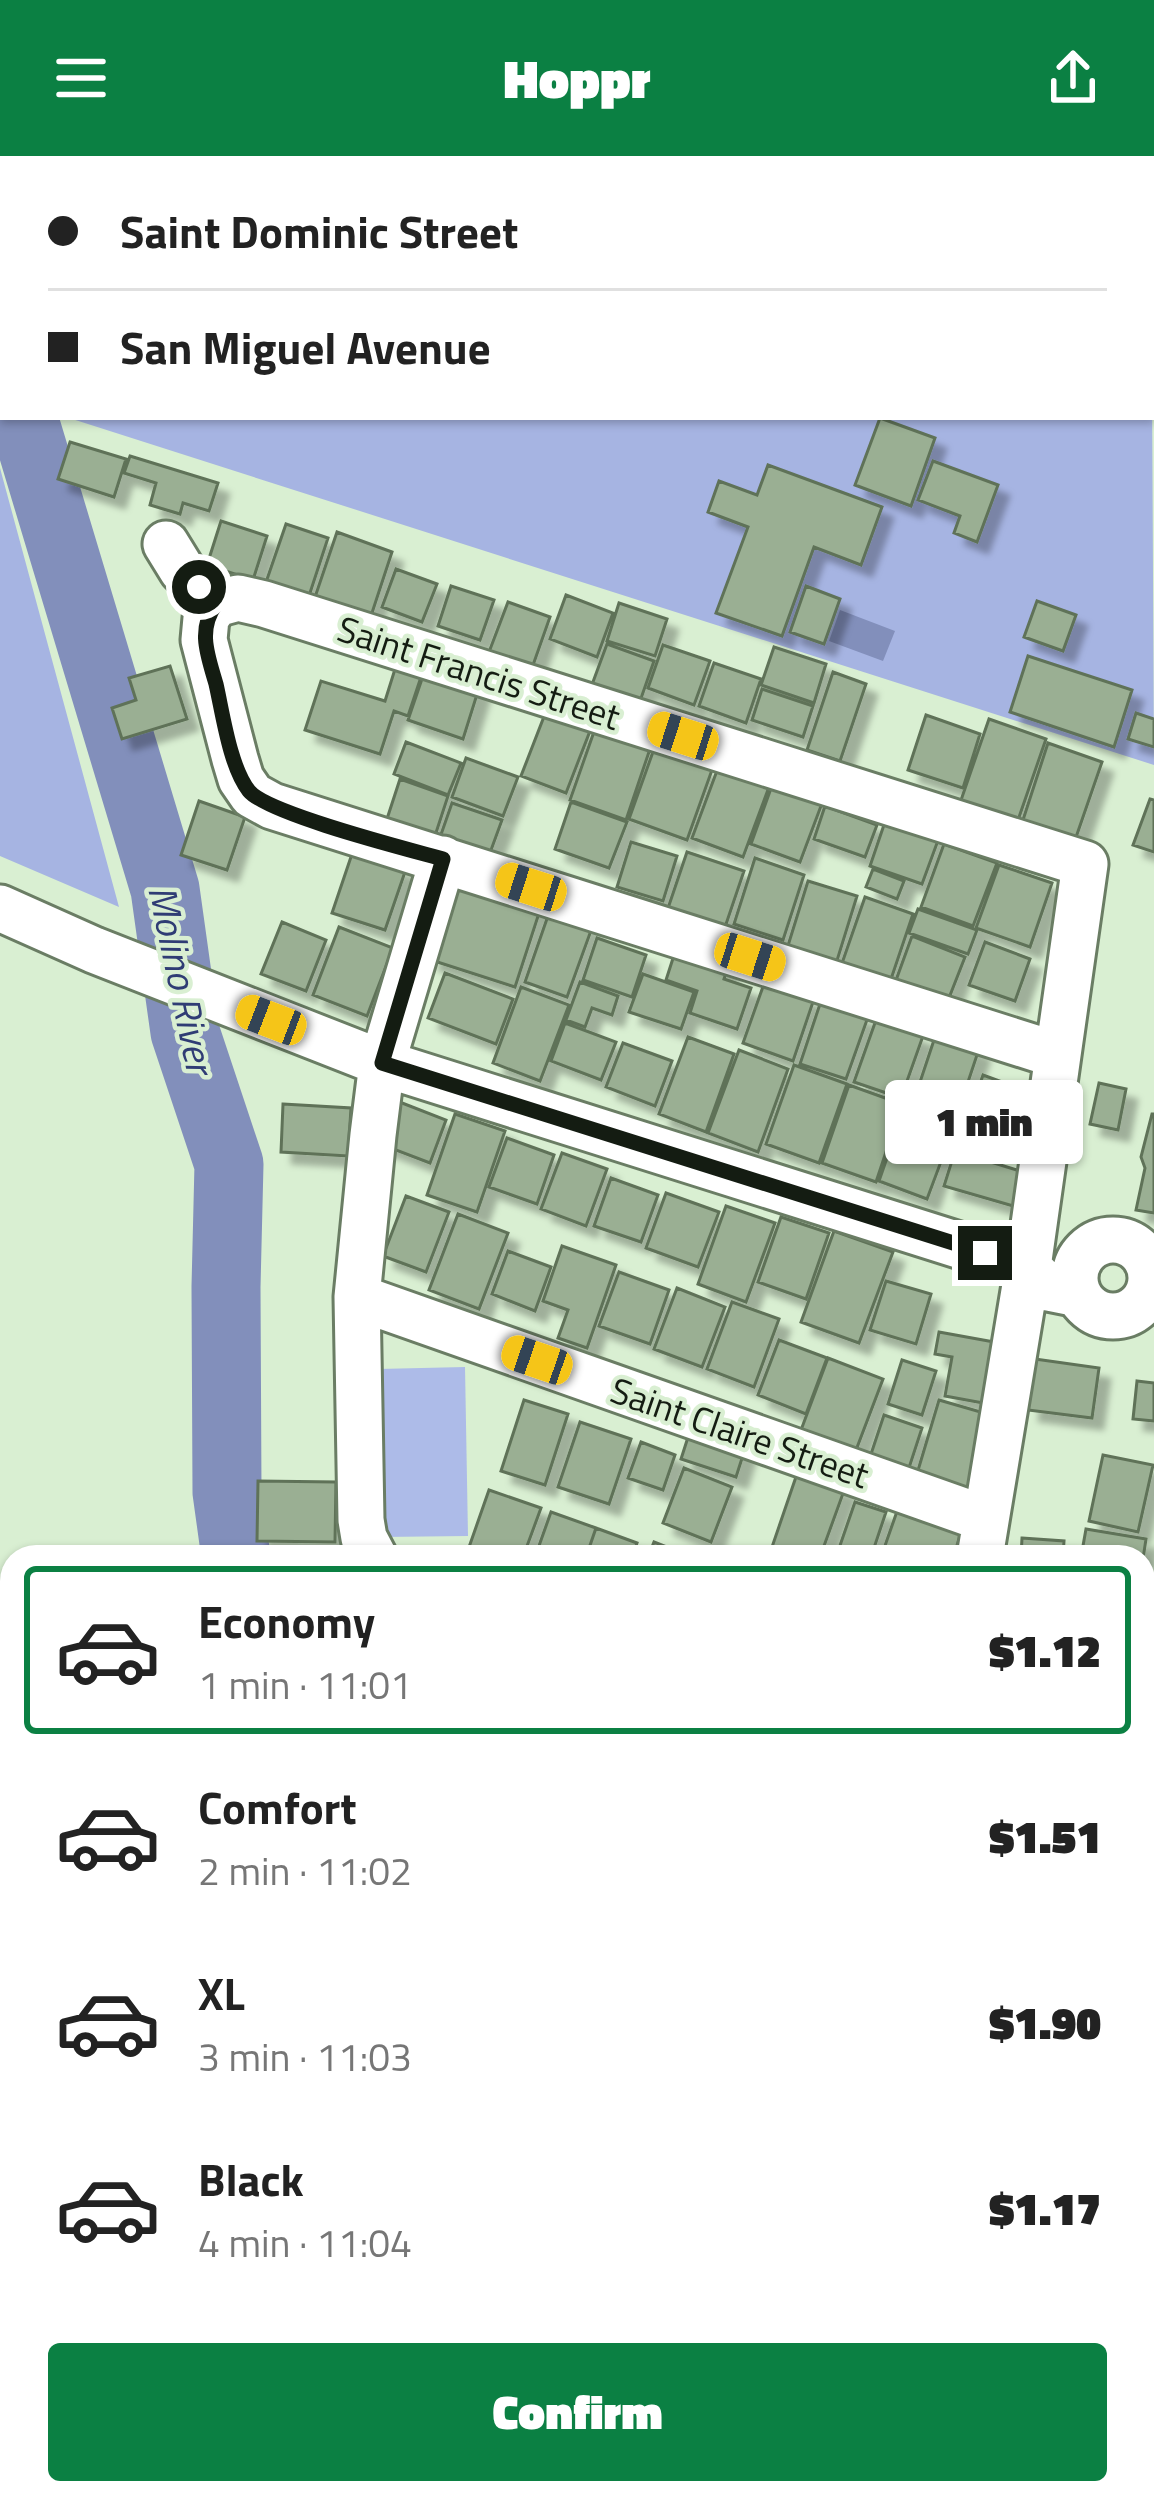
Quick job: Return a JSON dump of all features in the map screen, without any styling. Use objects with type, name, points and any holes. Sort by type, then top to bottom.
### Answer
[{"type":"street","points":[[166,544],[182,570],[216,604],[206,618],[204,640],[235,760],[252,796],[295,814],[1058,1055],[983,1538]]},
{"type":"street","name":"Saint Francis Street","points":[[216,604],[238,598],[264,604],[1085,864],[1058,1055]]},
{"type":"street","points":[[368,1545],[361,1520],[357,1297],[382,1063],[443,859]]},
{"type":"street","points":[[0,908],[382,1063],[1028,1267],[1048,1288],[1079,1276]]},
{"type":"street","points":[[1112,1240],[1149,1258],[1143,1315],[1108,1316],[1085,1305],[1079,1276],[1089,1249],[1112,1240]]},
{"type":"street","name":"Saint Claire Street","points":[[357,1297],[983,1538]]},
{"type":"shaded area","points":[[75,420],[1152,420],[1154,765]]},
{"type":"shaded area","points":[[0,468],[119,907],[0,856]]},
{"type":"shaded area","points":[[840,610],[895,631],[883,661],[829,641]]},
{"type":"shaded area","points":[[465,1367],[468,1536],[381,1537],[378,1369]]},
{"type":"building","points":[[879,420],[935,438],[911,506],[855,485]]},
{"type":"building","points":[[70,442],[126,459],[114,497],[58,479]]},
{"type":"building","points":[[130,456],[218,483],[209,511],[183,503],[180,514],[150,505],[156,483],[124,473]]},
{"type":"building","points":[[933,461],[998,485],[977,542],[954,533],[960,516],[918,500]]},
{"type":"building","points":[[768,465],[882,507],[861,565],[814,547],[782,636],[716,613],[748,527],[708,512],[719,481],[757,495]]},
{"type":"building","points":[[221,521],[267,536],[253,580],[207,565]]},
{"type":"building","points":[[286,524],[328,538],[307,602],[264,588]]},
{"type":"building","points":[[337,532],[392,552],[369,622],[313,603]]},
{"type":"building","points":[[396,569],[437,584],[422,622],[382,607]]},
{"type":"building","points":[[451,586],[494,600],[480,640],[438,626]]},
{"type":"building","points":[[806,586],[840,599],[824,644],[790,632]]},
{"type":"building","points":[[566,595],[613,613],[597,657],[550,639]]},
{"type":"building","points":[[1037,601],[1076,615],[1063,651],[1024,637]]},
{"type":"building","points":[[508,602],[550,617],[532,668],[489,652]]},
{"type":"building","points":[[619,603],[667,619],[655,656],[607,641]]},
{"type":"building","points":[[607,644],[654,661],[638,707],[590,690]]},
{"type":"building","points":[[663,645],[710,661],[694,705],[648,688]]},
{"type":"building","points":[[774,647],[826,664],[814,703],[761,685]]},
{"type":"building","points":[[1028,656],[1132,690],[1114,747],[1010,712]]},
{"type":"building","points":[[714,663],[761,679],[746,723],[699,706]]},
{"type":"building","points":[[170,666],[187,719],[122,739],[112,708],[136,700],[129,678]]},
{"type":"building","points":[[395,669],[421,677],[408,716],[394,711],[380,754],[305,730],[321,681],[385,701]]},
{"type":"building","points":[[425,670],[479,688],[463,739],[408,720]]},
{"type":"building","points":[[833,672],[866,684],[840,761],[807,750]]},
{"type":"building","points":[[762,689],[813,706],[803,737],[752,720]]},
{"type":"building","points":[[1136,713],[1154,719],[1154,747],[1128,739]]},
{"type":"building","points":[[545,714],[590,731],[566,793],[521,776]]},
{"type":"building","points":[[926,715],[980,734],[963,788],[908,770]]},
{"type":"building","points":[[989,719],[1046,739],[1017,823],[960,803]]},
{"type":"building","points":[[596,726],[651,746],[626,820],[570,800]]},
{"type":"building","points":[[406,742],[461,763],[448,795],[394,774]]},
{"type":"building","points":[[1048,743],[1102,762],[1074,843],[1021,826]]},
{"type":"building","points":[[654,749],[712,770],[687,840],[629,819]]},
{"type":"building","points":[[466,758],[518,777],[503,816],[452,797]]},
{"type":"building","points":[[718,768],[769,787],[743,857],[692,838]]},
{"type":"building","points":[[400,779],[448,796],[432,845],[384,828]]},
{"type":"building","points":[[774,780],[824,798],[800,862],[751,844]]},
{"type":"building","points":[[1150,799],[1154,800],[1154,852],[1133,845]]},
{"type":"building","points":[[199,801],[245,817],[227,870],[181,855]]},
{"type":"building","points":[[571,802],[627,822],[609,868],[555,849]]},
{"type":"building","points":[[452,803],[502,820],[487,861],[438,843]]},
{"type":"building","points":[[825,806],[877,825],[865,857],[814,839]]},
{"type":"building","points":[[887,816],[940,835],[922,884],[870,866]]},
{"type":"building","points":[[631,842],[677,856],[663,901],[617,887]]},
{"type":"building","points":[[944,844],[997,863],[973,926],[921,907]]},
{"type":"building","points":[[353,851],[406,869],[385,930],[332,913]]},
{"type":"building","points":[[687,852],[744,871],[722,936],[665,917]]},
{"type":"building","points":[[755,858],[804,875],[783,940],[734,924]]},
{"type":"building","points":[[999,865],[1052,883],[1030,947],[976,928]]},
{"type":"building","points":[[873,869],[904,881],[897,899],[866,887]]},
{"type":"building","points":[[454,880],[541,907],[515,987],[428,959]]},
{"type":"building","points":[[808,881],[857,896],[835,967],[786,952]]},
{"type":"building","points":[[865,897],[913,914],[889,985],[840,969]]},
{"type":"building","points":[[918,909],[977,930],[968,954],[909,933]]},
{"type":"building","points":[[550,910],[593,925],[567,997],[525,982]]},
{"type":"building","points":[[282,922],[326,940],[306,991],[261,974]]},
{"type":"building","points":[[339,927],[393,948],[367,1016],[313,995]]},
{"type":"building","points":[[912,936],[965,957],[947,1003],[895,983]]},
{"type":"building","points":[[597,938],[646,955],[632,997],[583,980]]},
{"type":"building","points":[[985,942],[1030,959],[1015,1001],[969,985]]},
{"type":"building","points":[[676,949],[728,967],[724,979],[751,988],[737,1029],[690,1013],[697,991],[666,980]]},
{"type":"building","points":[[445,973],[513,999],[496,1044],[428,1018]]},
{"type":"building","points":[[643,974],[694,992],[681,1029],[629,1012]]},
{"type":"building","points":[[765,981],[814,999],[793,1061],[743,1043]]},
{"type":"building","points":[[580,982],[618,996],[612,1015],[592,1008],[585,1027],[566,1020]]},
{"type":"building","points":[[521,987],[569,1005],[540,1081],[493,1063]]},
{"type":"building","points":[[821,1001],[868,1017],[846,1079],[800,1064]]},
{"type":"building","points":[[876,1020],[923,1036],[901,1098],[854,1082]]},
{"type":"building","points":[[565,1023],[616,1042],[601,1080],[551,1061]]},
{"type":"building","points":[[936,1034],[979,1049],[955,1121],[912,1106]]},
{"type":"building","points":[[688,1037],[734,1054],[706,1132],[659,1114]]},
{"type":"building","points":[[623,1043],[672,1061],[655,1106],[606,1087]]},
{"type":"building","points":[[739,1050],[788,1069],[758,1152],[708,1133]]},
{"type":"building","points":[[794,1065],[847,1084],[819,1163],[766,1144]]},
{"type":"building","points":[[983,1075],[1043,1097],[1025,1147],[965,1126]]},
{"type":"building","points":[[1099,1083],[1126,1089],[1118,1130],[1090,1124]]},
{"type":"building","points":[[849,1085],[902,1104],[876,1182],[822,1163]]},
{"type":"building","points":[[397,1101],[446,1120],[430,1163],[380,1144]]},
{"type":"building","points":[[283,1104],[351,1108],[348,1156],[281,1152]]},
{"type":"building","points":[[904,1109],[954,1127],[927,1199],[879,1181]]},
{"type":"building","points":[[455,1114],[505,1131],[477,1212],[427,1195]]},
{"type":"building","points":[[1152,1114],[1154,1213],[1136,1210],[1145,1168],[1141,1157]]},
{"type":"building","points":[[507,1138],[554,1155],[537,1204],[489,1187]]},
{"type":"building","points":[[955,1151],[1030,1174],[1020,1208],[944,1186]]},
{"type":"building","points":[[562,1153],[607,1169],[586,1226],[541,1209]]},
{"type":"building","points":[[611,1178],[658,1195],[641,1242],[594,1226]]},
{"type":"building","points":[[666,1193],[719,1212],[698,1267],[646,1248]]},
{"type":"building","points":[[406,1196],[449,1212],[426,1272],[383,1256]]},
{"type":"building","points":[[726,1206],[775,1223],[746,1302],[698,1284]]},
{"type":"building","points":[[458,1214],[508,1233],[479,1309],[429,1290]]},
{"type":"building","points":[[781,1217],[829,1233],[806,1299],[758,1282]]},
{"type":"building","points":[[834,1231],[893,1252],[859,1343],[801,1322]]},
{"type":"building","points":[[562,1246],[616,1265],[587,1348],[558,1338],[568,1310],[543,1301]]},
{"type":"building","points":[[508,1251],[551,1267],[535,1311],[492,1294]]},
{"type":"building","points":[[619,1272],[669,1290],[650,1344],[599,1326]]},
{"type":"building","points":[[886,1281],[931,1294],[916,1344],[870,1330]]},
{"type":"building","points":[[677,1288],[725,1307],[702,1367],[654,1349]]},
{"type":"building","points":[[732,1302],[779,1319],[754,1387],[707,1369]]},
{"type":"building","points":[[939,1332],[994,1342],[983,1403],[945,1396],[952,1357],[935,1354]]},
{"type":"building","points":[[779,1340],[827,1358],[806,1414],[758,1395]]},
{"type":"building","points":[[828,1358],[883,1379],[853,1458],[798,1438]]},
{"type":"building","points":[[1035,1359],[1099,1368],[1092,1418],[1028,1410]]},
{"type":"building","points":[[902,1360],[936,1371],[922,1415],[888,1404]]},
{"type":"building","points":[[1137,1381],[1154,1383],[1154,1421],[1133,1419]]},
{"type":"building","points":[[524,1400],[568,1414],[545,1485],[501,1471]]},
{"type":"building","points":[[939,1400],[991,1415],[969,1493],[916,1477]]},
{"type":"building","points":[[884,1415],[922,1428],[907,1474],[869,1460]]},
{"type":"building","points":[[580,1422],[631,1439],[609,1504],[558,1487]]},
{"type":"building","points":[[690,1431],[745,1449],[736,1477],[681,1459]]},
{"type":"building","points":[[641,1442],[675,1455],[663,1490],[628,1478]]},
{"type":"building","points":[[1103,1455],[1153,1465],[1138,1532],[1089,1521]]},
{"type":"building","points":[[684,1468],[732,1487],[711,1542],[663,1523]]},
{"type":"building","points":[[798,1471],[845,1488],[824,1545],[773,1545]]},
{"type":"building","points":[[258,1481],[336,1482],[335,1542],[257,1541]]},
{"type":"building","points":[[489,1490],[541,1508],[527,1545],[470,1545]]},
{"type":"building","points":[[901,1500],[965,1522],[957,1545],[885,1545]]},
{"type":"building","points":[[855,1502],[886,1512],[875,1545],[840,1545]]},
{"type":"building","points":[[551,1512],[596,1528],[590,1545],[539,1545]]},
{"type":"building","points":[[596,1528],[637,1543],[636,1545],[590,1545]]},
{"type":"building","points":[[1086,1529],[1146,1539],[1145,1545],[1083,1545]]},
{"type":"building","points":[[1022,1538],[1064,1541],[1064,1545],[1022,1545]]},
{"type":"waterway","name":"Molino River","points":[[24,420],[165,889],[185,1032],[229,1164],[227,1492],[234,1545]]},
{"type":"route","points":[[199,587],[216,604],[206,618],[204,640],[235,760],[252,796],[295,814],[443,859],[382,1063],[985,1253]]}]
